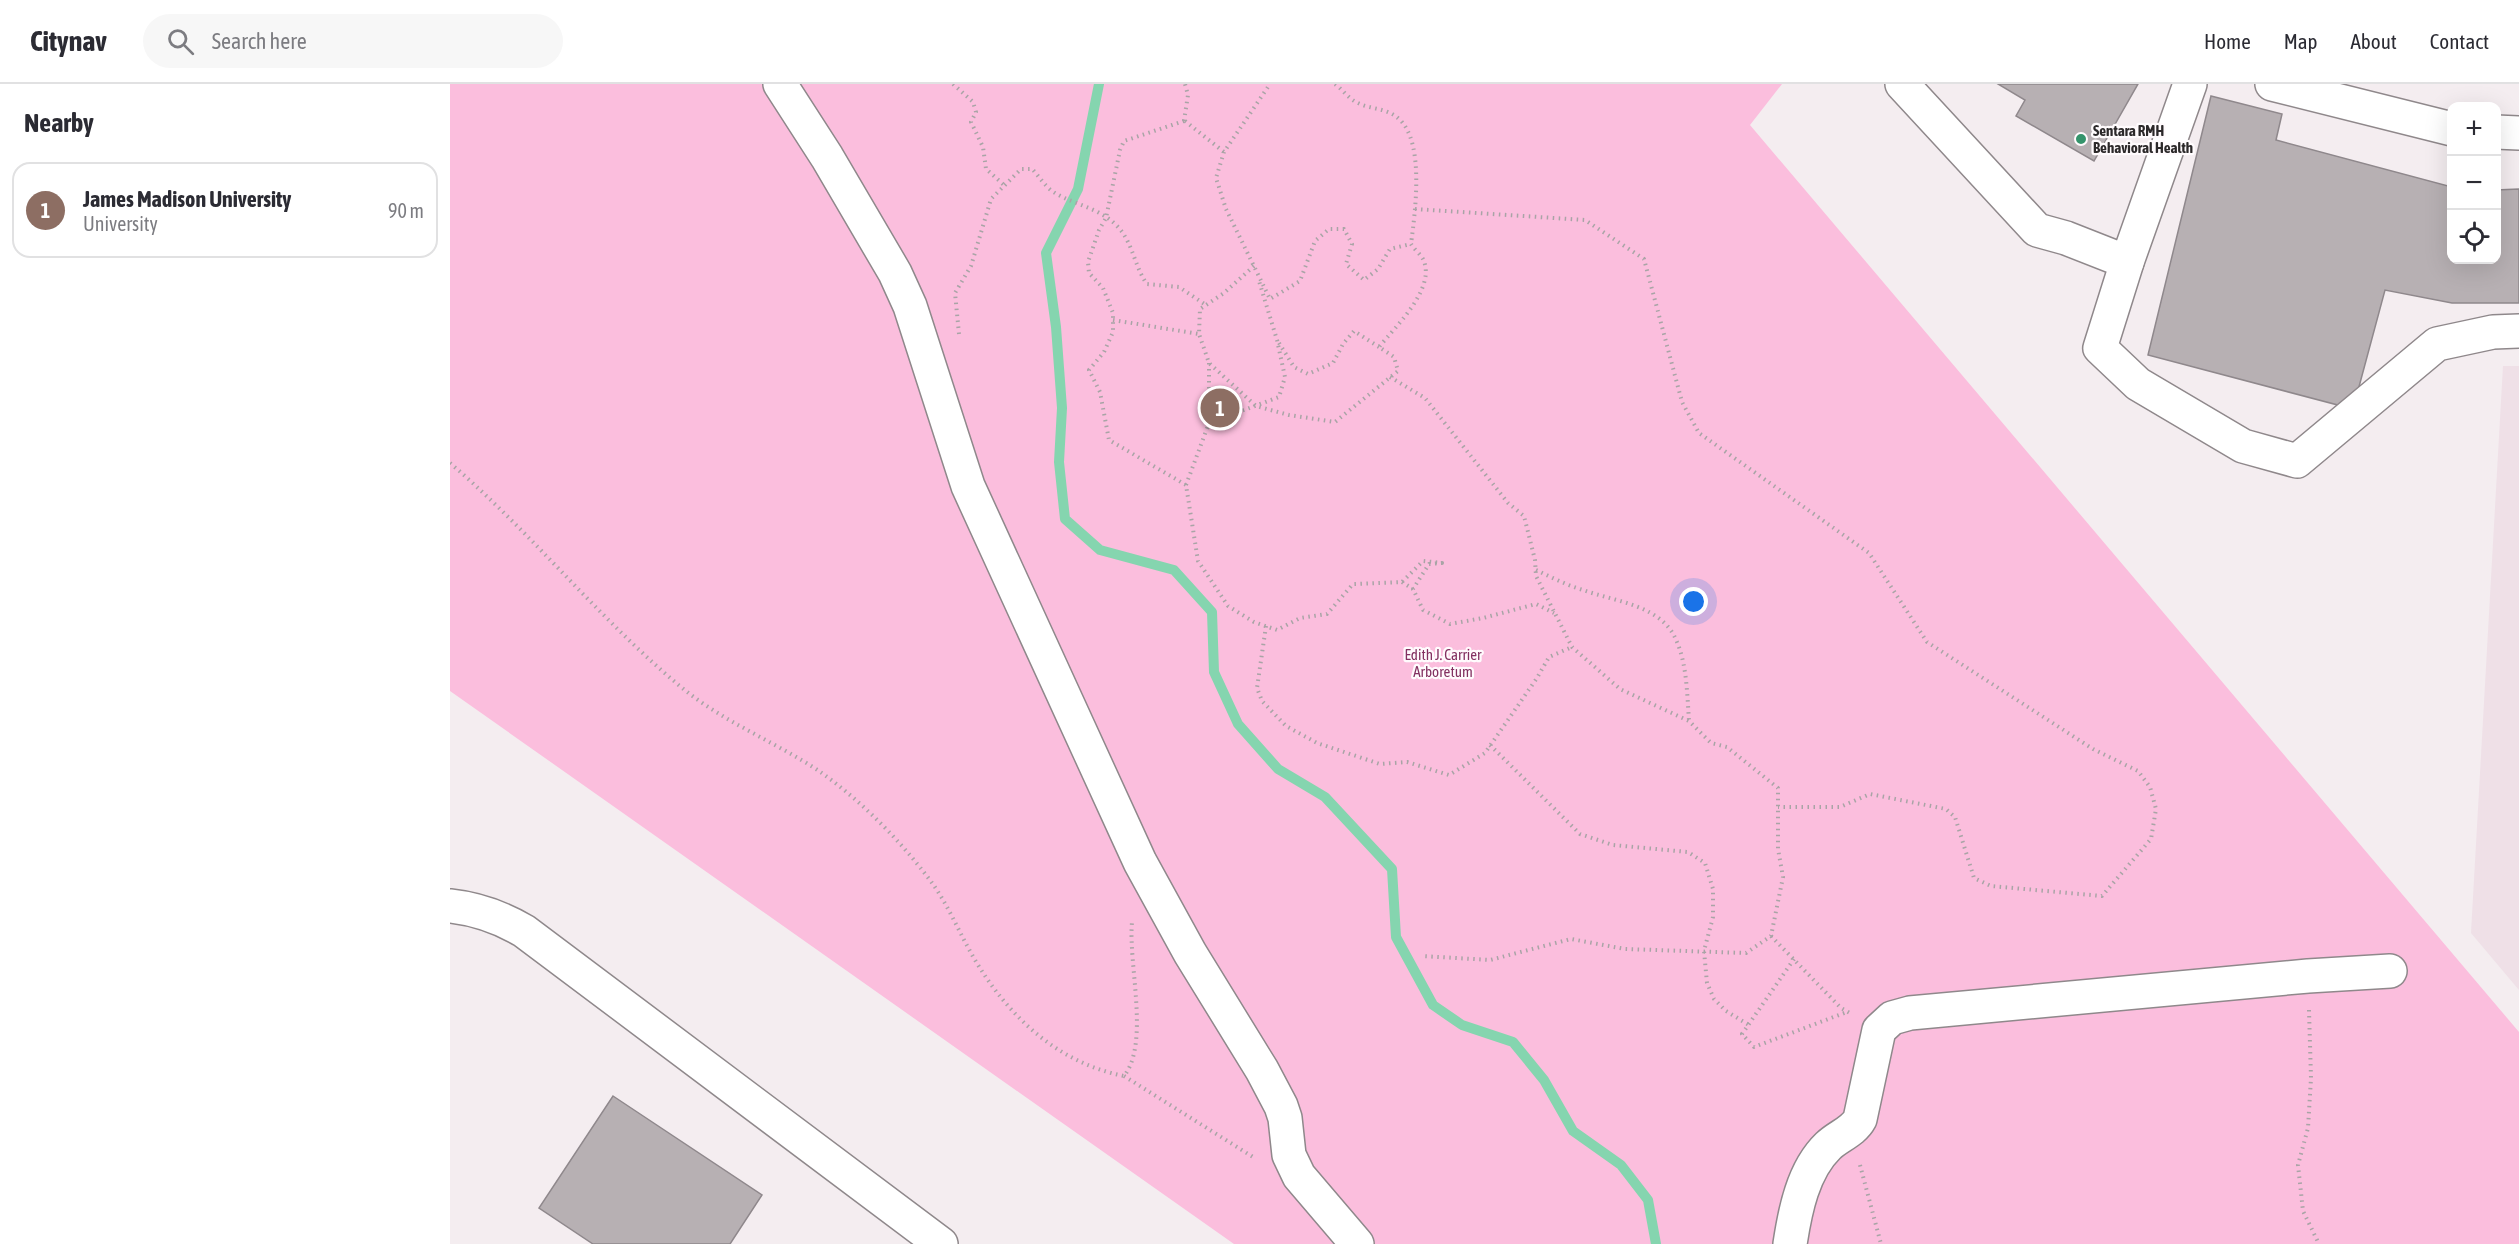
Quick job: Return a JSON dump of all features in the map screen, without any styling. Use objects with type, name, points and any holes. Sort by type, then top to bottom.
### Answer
[{"type":"lane","points":[[780,84],[827,157],[895,273],[910,306],[976,507],[1146,873],[1190,953],[1262,1070],[1281,1106],[1291,1160],[1299,1176],[1357,1244]]},
{"type":"lane","points":[[1902,84],[2037,230],[2066,238],[2127,262]]},
{"type":"lane","points":[[2190,84],[2127,262],[2100,348],[2138,384],[2243,446],[2296,461],[2437,344],[2493,332],[2519,331]]},
{"type":"lane","points":[[2272,84],[2447,128]]},
{"type":"lane","points":[[2501,132],[2519,133]]},
{"type":"lane","points":[[450,906],[470,908],[502,918],[524,931],[941,1244]]},
{"type":"lane","points":[[1790,1244],[1794,1217],[1814,1165],[1828,1146],[1856,1125],[1863,1110],[1879,1030],[1892,1018],[1910,1013],[2308,976],[2390,971]]},
{"type":"path","points":[[953,84],[973,102],[976,112],[970,122],[983,147],[986,169],[1005,186]]},
{"type":"path","points":[[1184,121],[1188,95],[1185,84]]},
{"type":"path","points":[[1270,84],[1224,152],[1216,178],[1226,209],[1270,299],[1300,281],[1315,241],[1329,229],[1344,229],[1352,244],[1346,264],[1364,280],[1378,269],[1390,249],[1411,244]]},
{"type":"path","points":[[1335,84],[1356,102],[1384,109],[1401,120],[1415,150],[1415,209],[1411,244],[1423,260],[1425,279],[1413,307],[1379,347]]},
{"type":"path","points":[[1184,121],[1224,152]]},
{"type":"path","points":[[1184,121],[1124,141],[1120,150],[1106,219],[1099,230],[1088,262],[1089,273],[1103,288],[1113,313],[1113,332],[1104,352],[1089,370],[1100,392],[1109,440],[1186,485]]},
{"type":"path","points":[[959,337],[955,293],[970,266],[992,199],[1021,169],[1032,169],[1054,192],[1089,207],[1117,225],[1132,249],[1139,274],[1147,284],[1179,287],[1206,305]]},
{"type":"path","points":[[1415,209],[1585,220],[1644,259],[1682,402],[1699,433],[1869,553],[1928,642],[2092,749],[2138,771],[2150,787],[2156,809],[2151,839],[2102,896],[1991,886],[1974,878],[1955,817],[1946,809],[1870,794],[1840,807],[1778,807]]},
{"type":"path","points":[[1254,266],[1200,309],[1199,334],[1209,363],[1209,423],[1186,485],[1198,561],[1228,606],[1277,630],[1300,618],[1328,614],[1353,584],[1402,582],[1413,589],[1423,610],[1450,624],[1536,604],[1554,614]]},
{"type":"path","points":[[1209,423],[1279,397],[1285,377],[1277,340],[1254,266]]},
{"type":"path","points":[[1113,320],[1199,334]]},
{"type":"path","points":[[1209,363],[1256,406],[1289,415],[1335,422],[1398,371],[1394,357],[1354,331],[1342,344],[1333,363],[1308,375],[1294,367],[1277,340]]},
{"type":"path","points":[[1390,377],[1425,398],[1508,503],[1524,516],[1536,576],[1572,647],[1620,689],[1689,721],[1711,743],[1727,747],[1778,788],[1778,849],[1783,877],[1771,936],[1746,953],[1625,949],[1571,939],[1490,960],[1422,956]]},
{"type":"path","points":[[450,463],[498,506],[608,618],[683,688],[723,717],[824,775],[890,833],[928,877],[948,906],[975,960],[999,994],[1028,1028],[1055,1049],[1077,1061],[1124,1076],[1258,1160],[1299,1176]]},
{"type":"path","points":[[1402,582],[1423,561],[1442,563],[1429,564],[1413,589]]},
{"type":"path","points":[[1536,570],[1581,590],[1647,610],[1664,621],[1677,639],[1684,665],[1689,721]]},
{"type":"path","points":[[1266,626],[1257,688],[1262,701],[1286,726],[1317,743],[1380,764],[1407,762],[1449,775],[1485,753],[1549,657],[1572,647]]},
{"type":"path","points":[[1490,745],[1580,834],[1613,845],[1688,852],[1705,863],[1713,889],[1713,917],[1704,951],[1707,983],[1714,999],[1726,1011],[1749,1024]]},
{"type":"path","points":[[1124,1076],[1133,1059],[1136,1037],[1136,1000],[1131,950],[1133,909],[1146,873]]},
{"type":"path","points":[[1771,936],[1848,1012],[1882,1026]]},
{"type":"path","points":[[1794,959],[1742,1034],[1754,1047],[1848,1012]]},
{"type":"path","points":[[2308,976],[2311,1078],[2308,1128],[2298,1165],[2303,1212],[2319,1244]]},
{"type":"path","points":[[1851,1130],[1881,1244]]},
{"type":"shaded area","points":[[2503,366],[2519,366],[2519,990],[2471,933]]},
{"type":"green space","name":"Edith J. Carrier Arboretum","points":[[450,84],[1782,84],[1750,125],[2519,1032],[2519,1244],[1234,1244],[450,691]]},
{"type":"building","name":"Sentara RMH Behavioral Health","points":[[1998,84],[2138,84],[2094,161],[2016,116],[2025,100]]},
{"type":"building","points":[[2211,96],[2282,114],[2276,140],[2447,186],[2447,264],[2501,264],[2501,190],[2519,189],[2519,303],[2452,303],[2385,290],[2353,409],[2148,355]]},
{"type":"building","points":[[613,1096],[762,1195],[730,1244],[593,1244],[539,1208]]},
{"type":"waterway","points":[[1099,84],[1078,189],[1046,253],[1056,327],[1062,408],[1059,462],[1065,519],[1100,550],[1174,570],[1212,612],[1214,672],[1238,724],[1278,769],[1325,797],[1392,869],[1396,937],[1433,1005],[1462,1025],[1513,1042],[1544,1080],[1573,1131],[1621,1165],[1648,1200],[1656,1244]]},
{"type":"place","name":"Sentara RMH Behavioral Health","points":[[2081,139]]},
{"type":"place","name":"James Madison University","points":[[1220,408]]}]
